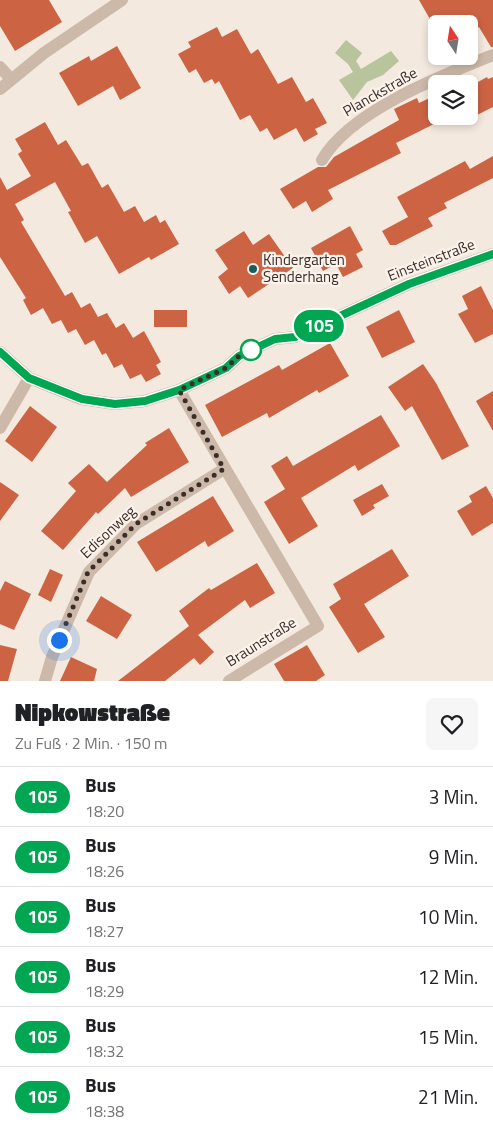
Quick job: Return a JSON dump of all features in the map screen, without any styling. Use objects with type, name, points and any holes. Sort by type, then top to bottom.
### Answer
[{"type":"street","points":[[0,89],[11,79],[122,0]]},
{"type":"street","name":"Planckstraße","points":[[322,160],[329,147],[347,130],[374,112],[451,71],[493,55]]},
{"type":"street","points":[[0,68],[11,79]]},
{"type":"street","name":"Einsteinstraße","points":[[0,352],[29,378],[82,399],[115,404],[145,401],[179,390],[226,368],[239,356],[275,339],[295,337],[409,284],[493,254]]},
{"type":"street","points":[[0,428],[29,378]]},
{"type":"street","points":[[179,390],[224,469]]},
{"type":"street","name":"Braunstraße","points":[[224,469],[318,626],[229,681]]},
{"type":"street","name":"Edisonweg","points":[[45,681],[52,657],[88,572],[136,524],[224,469]]},
{"type":"green space","points":[[346,40],[362,53],[356,61],[361,69],[391,51],[399,61],[383,75],[367,82],[353,100],[339,80],[353,72],[348,64],[335,53]]},
{"type":"building","points":[[0,0],[49,0],[62,22],[15,51],[0,26]]},
{"type":"building","points":[[419,0],[493,0],[493,47],[491,47],[478,28],[478,15],[428,16]]},
{"type":"building","points":[[217,27],[222,37],[237,29],[251,54],[258,49],[278,84],[292,77],[306,102],[313,98],[327,123],[315,129],[318,134],[304,142],[296,128],[274,140],[267,128],[260,132],[250,115],[240,120],[219,81],[215,84],[212,79],[204,83],[196,69],[189,73],[178,54],[191,47],[188,42]]},
{"type":"building","points":[[117,46],[141,88],[120,100],[113,86],[78,106],[59,73],[89,56],[91,61]]},
{"type":"building","points":[[487,77],[488,79],[493,77],[493,107],[478,114],[478,82]]},
{"type":"building","points":[[417,98],[419,103],[428,99],[428,125],[432,125],[396,143],[401,153],[328,190],[333,199],[312,212],[306,201],[293,209],[280,189],[318,167],[326,167],[334,157],[399,120],[394,109]]},
{"type":"building","points":[[45,122],[58,145],[66,140],[82,166],[88,163],[102,188],[108,184],[124,212],[135,206],[144,222],[156,215],[160,223],[165,220],[179,244],[151,260],[149,257],[119,274],[97,236],[85,243],[68,212],[71,211],[55,182],[15,204],[24,220],[21,222],[65,296],[72,292],[81,308],[90,303],[98,317],[107,313],[116,328],[124,323],[133,338],[144,331],[161,362],[156,365],[161,374],[146,382],[141,374],[130,379],[122,364],[114,368],[106,353],[102,355],[94,340],[85,345],[76,329],[68,333],[61,320],[52,324],[43,308],[31,315],[23,300],[26,298],[0,257],[0,177],[7,190],[31,176],[18,154],[22,151],[15,139]]},
{"type":"building","points":[[493,156],[493,178],[444,203],[447,208],[428,218],[433,226],[396,245],[390,245],[382,231],[408,217],[397,197],[465,161],[470,169]]},
{"type":"building","points":[[350,226],[363,250],[356,254],[363,267],[343,277],[336,264],[323,271],[311,248]]},
{"type":"building","points":[[244,231],[253,245],[269,234],[293,268],[248,298],[240,286],[229,294],[218,277],[228,269],[215,250]]},
{"type":"building","points":[[481,286],[493,310],[493,334],[475,343],[458,314],[468,309],[462,296]]},
{"type":"building","points":[[154,310],[187,310],[187,327],[154,327]]},
{"type":"building","points":[[399,310],[415,342],[382,358],[366,327]]},
{"type":"building","points":[[330,343],[349,376],[319,393],[317,390],[269,418],[267,413],[222,437],[205,405],[279,365],[282,370]]},
{"type":"building","points":[[423,364],[436,383],[469,446],[442,460],[412,406],[405,411],[388,387]]},
{"type":"building","points":[[493,391],[493,431],[476,401]]},
{"type":"building","points":[[30,406],[57,427],[32,462],[5,441]]},
{"type":"building","points":[[381,415],[400,446],[358,471],[355,465],[301,498],[318,526],[289,544],[264,502],[285,489],[271,466],[287,456],[293,466]]},
{"type":"building","points":[[169,428],[189,462],[131,497],[125,488],[98,514],[96,512],[63,550],[41,531],[76,491],[68,483],[89,464],[107,482],[147,445],[145,443]]},
{"type":"building","points":[[0,482],[19,495],[0,521]]},
{"type":"building","points":[[382,484],[389,496],[373,505],[375,508],[362,516],[353,500]]},
{"type":"building","points":[[486,486],[493,498],[493,523],[472,536],[457,511],[472,502],[469,496]]},
{"type":"building","points":[[213,496],[234,531],[208,547],[205,541],[156,572],[137,542]]},
{"type":"building","points":[[392,549],[409,576],[364,604],[385,637],[358,653],[329,607],[341,599],[333,584]]},
{"type":"building","points":[[257,563],[275,593],[250,608],[245,600],[198,635],[214,652],[200,665],[194,658],[165,681],[118,681],[189,626],[179,611],[209,588],[211,590]]},
{"type":"building","points":[[50,569],[63,575],[51,602],[38,595]]},
{"type":"building","points":[[5,581],[31,594],[14,630],[0,624],[0,591]]},
{"type":"building","points":[[101,596],[132,615],[117,639],[86,621]]},
{"type":"building","points":[[0,645],[17,649],[8,681],[0,681]]},
{"type":"building","points":[[307,645],[325,675],[316,681],[284,681],[274,664]]},
{"type":"building","points":[[71,657],[97,669],[94,681],[60,681]]},
{"type":"bus line","name":"105","points":[[0,352],[29,378],[82,399],[115,404],[145,401],[191,385],[226,368],[239,356],[275,339],[295,337],[409,284],[493,254]]},
{"type":"place","name":"Kindergarten Senderhang","points":[[253,269]]},
{"type":"route","points":[[59,640],[88,572],[136,524],[224,469],[179,390],[226,368],[239,356],[257,347],[251,350]]}]
